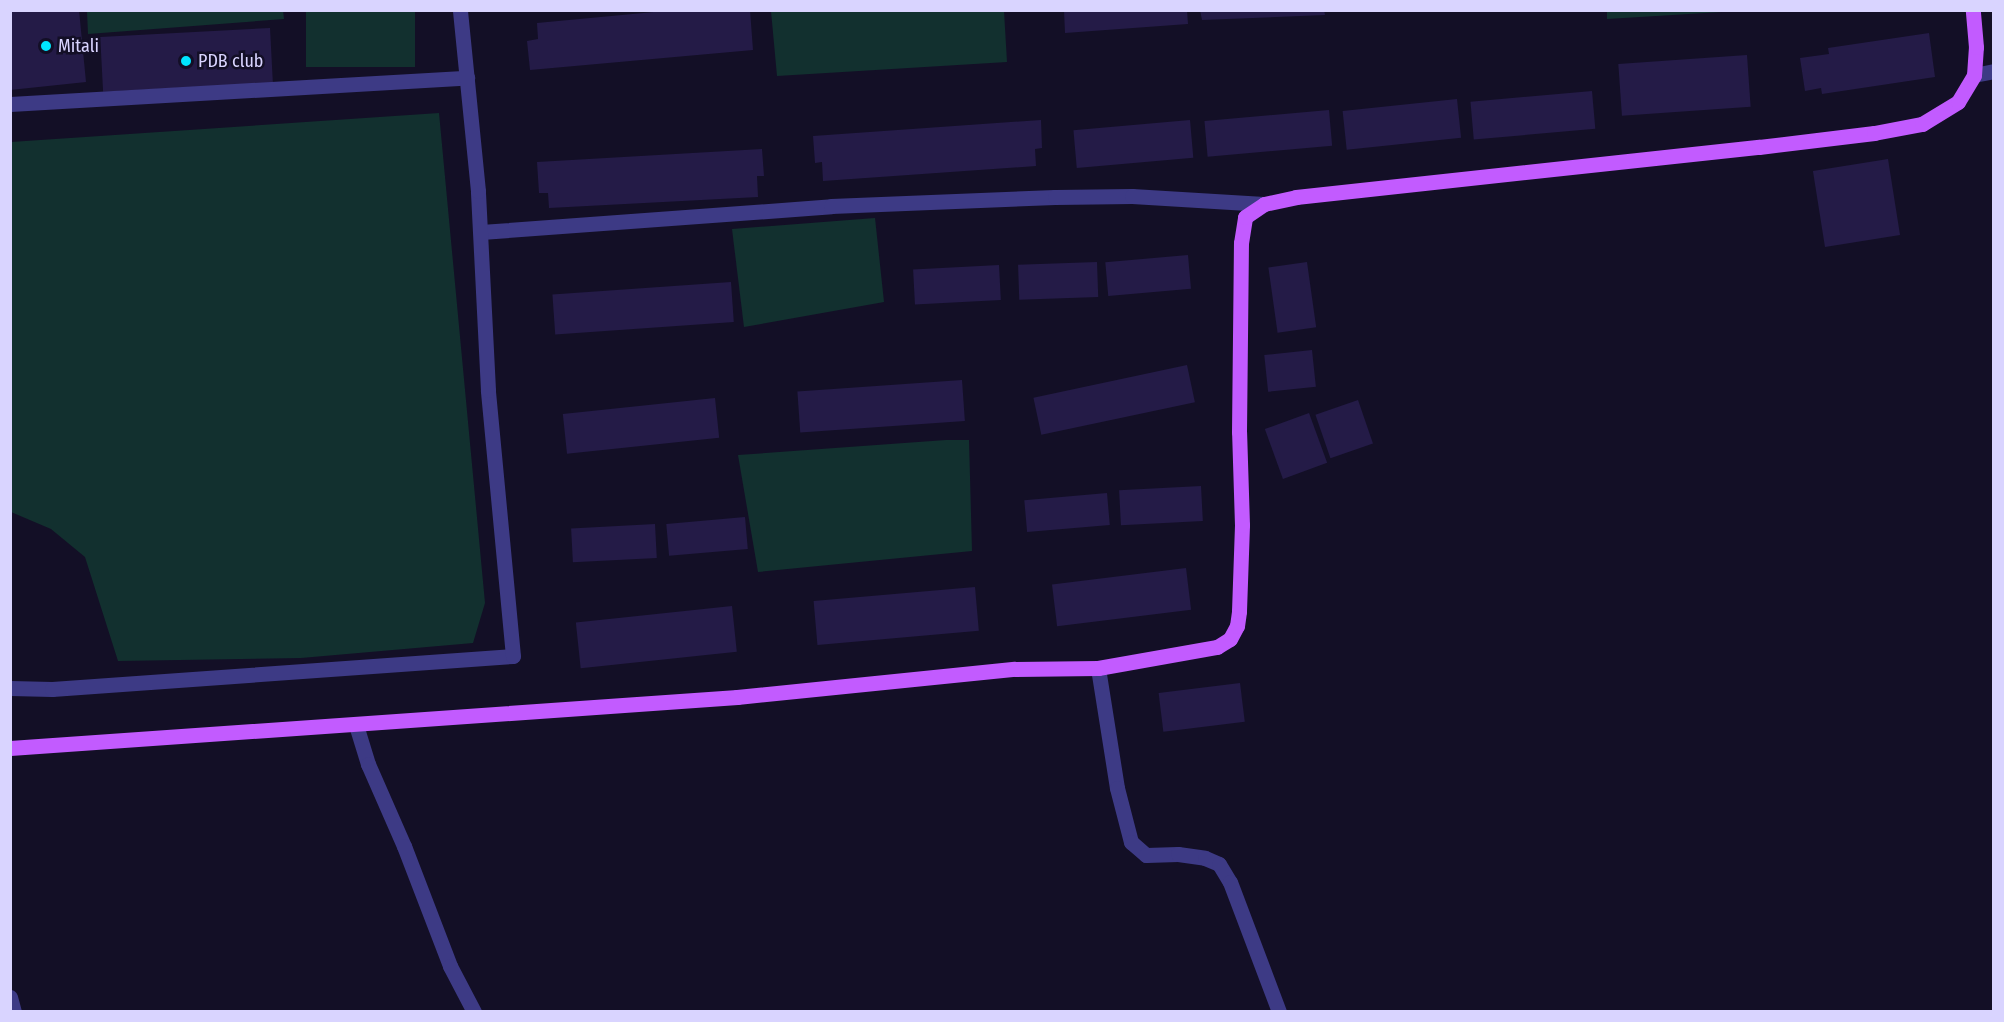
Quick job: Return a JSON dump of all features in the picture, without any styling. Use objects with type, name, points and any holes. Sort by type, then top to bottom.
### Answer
[{"type":"main road","points":[[10,748],[198,733],[356,725],[737,697],[1015,669],[1098,668],[1217,647],[1230,639],[1237,627],[1242,525],[1239,432],[1241,243],[1245,217],[1264,204],[1296,197],[1874,133],[1922,124],[1958,102],[1974,75],[1976,47],[1973,10]]},
{"type":"street","points":[[10,688],[110,686],[513,656],[489,390],[481,232],[460,10]]},
{"type":"street","points":[[1974,75],[1994,71]]},
{"type":"street","points":[[10,104],[467,78]]},
{"type":"street","points":[[481,232],[831,206],[1043,198],[1132,196],[1264,204]]},
{"type":"street","points":[[1098,668],[1116,788],[1131,842],[1146,855],[1196,856],[1220,864],[1230,882],[1279,1011]]},
{"type":"street","points":[[356,725],[368,764],[404,846],[450,966],[474,1011]]},
{"type":"street","points":[[10,998],[14,1011]]},
{"type":"green space","points":[[283,10],[284,19],[88,34],[87,11]]},
{"type":"green space","points":[[1607,10],[1738,10],[1738,11],[1607,19]]},
{"type":"green space","points":[[306,11],[415,11],[415,67],[306,67]]},
{"type":"green space","points":[[771,11],[1004,11],[1007,62],[777,76]]},
{"type":"green space","points":[[439,113],[485,603],[473,643],[301,658],[118,661],[85,557],[51,529],[11,512],[11,142]]},
{"type":"green space","points":[[875,218],[884,302],[744,327],[732,229]]},
{"type":"green space","points":[[969,440],[972,551],[758,572],[738,455]]},
{"type":"building","name":"Mitali","points":[[10,10],[79,10],[86,82],[10,90]]},
{"type":"building","points":[[675,10],[750,10],[753,50],[530,70],[527,41],[538,39],[537,23]]},
{"type":"building","points":[[1064,10],[1187,10],[1188,24],[1065,33]]},
{"type":"building","points":[[1200,10],[1324,10],[1325,15],[1202,20]]},
{"type":"building","name":"PDB club","points":[[270,28],[273,83],[103,92],[100,37]]},
{"type":"building","points":[[1929,33],[1935,77],[1822,94],[1821,88],[1805,91],[1800,58],[1829,54],[1828,48]]},
{"type":"building","points":[[1747,55],[1751,107],[1622,116],[1618,64]]},
{"type":"building","points":[[1592,91],[1595,129],[1474,139],[1470,102]]},
{"type":"building","points":[[1457,99],[1461,138],[1347,150],[1343,111]]},
{"type":"building","points":[[1329,110],[1332,146],[1208,157],[1204,121]]},
{"type":"building","points":[[1041,120],[1042,148],[1035,149],[1036,166],[823,181],[822,162],[815,163],[813,136]]},
{"type":"building","points":[[1190,120],[1193,158],[1077,168],[1073,130]]},
{"type":"building","points":[[762,149],[764,176],[757,176],[758,197],[549,208],[548,193],[539,193],[537,162]]},
{"type":"building","points":[[1888,159],[1900,235],[1825,247],[1813,171]]},
{"type":"building","points":[[1188,255],[1191,289],[1108,296],[1105,262]]},
{"type":"building","points":[[1097,262],[1098,297],[1019,300],[1018,265]]},
{"type":"building","points":[[1307,262],[1316,327],[1278,333],[1268,267]]},
{"type":"building","points":[[999,265],[1001,300],[915,304],[913,270]]},
{"type":"building","points":[[731,282],[734,322],[555,334],[552,294]]},
{"type":"building","points":[[1312,350],[1316,387],[1268,392],[1264,355]]},
{"type":"building","points":[[1187,365],[1195,402],[1041,435],[1033,398]]},
{"type":"building","points":[[962,380],[965,421],[800,432],[797,392]]},
{"type":"building","points":[[715,398],[719,438],[567,454],[563,414]]},
{"type":"building","points":[[1358,400],[1373,443],[1330,458],[1315,415]]},
{"type":"building","points":[[1309,413],[1327,463],[1283,479],[1265,429]]},
{"type":"building","points":[[1201,486],[1203,521],[1121,525],[1119,490]]},
{"type":"building","points":[[1107,493],[1110,525],[1027,532],[1024,500]]},
{"type":"building","points":[[745,517],[748,549],[669,556],[666,524]]},
{"type":"building","points":[[655,524],[657,558],[573,562],[571,528]]},
{"type":"building","points":[[1186,568],[1191,610],[1057,626],[1052,584]]},
{"type":"building","points":[[975,587],[979,631],[817,645],[814,601]]},
{"type":"building","points":[[732,606],[737,652],[581,668],[576,622]]},
{"type":"building","points":[[1240,683],[1245,722],[1163,732],[1159,693]]},
{"type":"place","name":"Mitali","points":[[46,46]]},
{"type":"place","name":"PDB club","points":[[186,61]]}]
